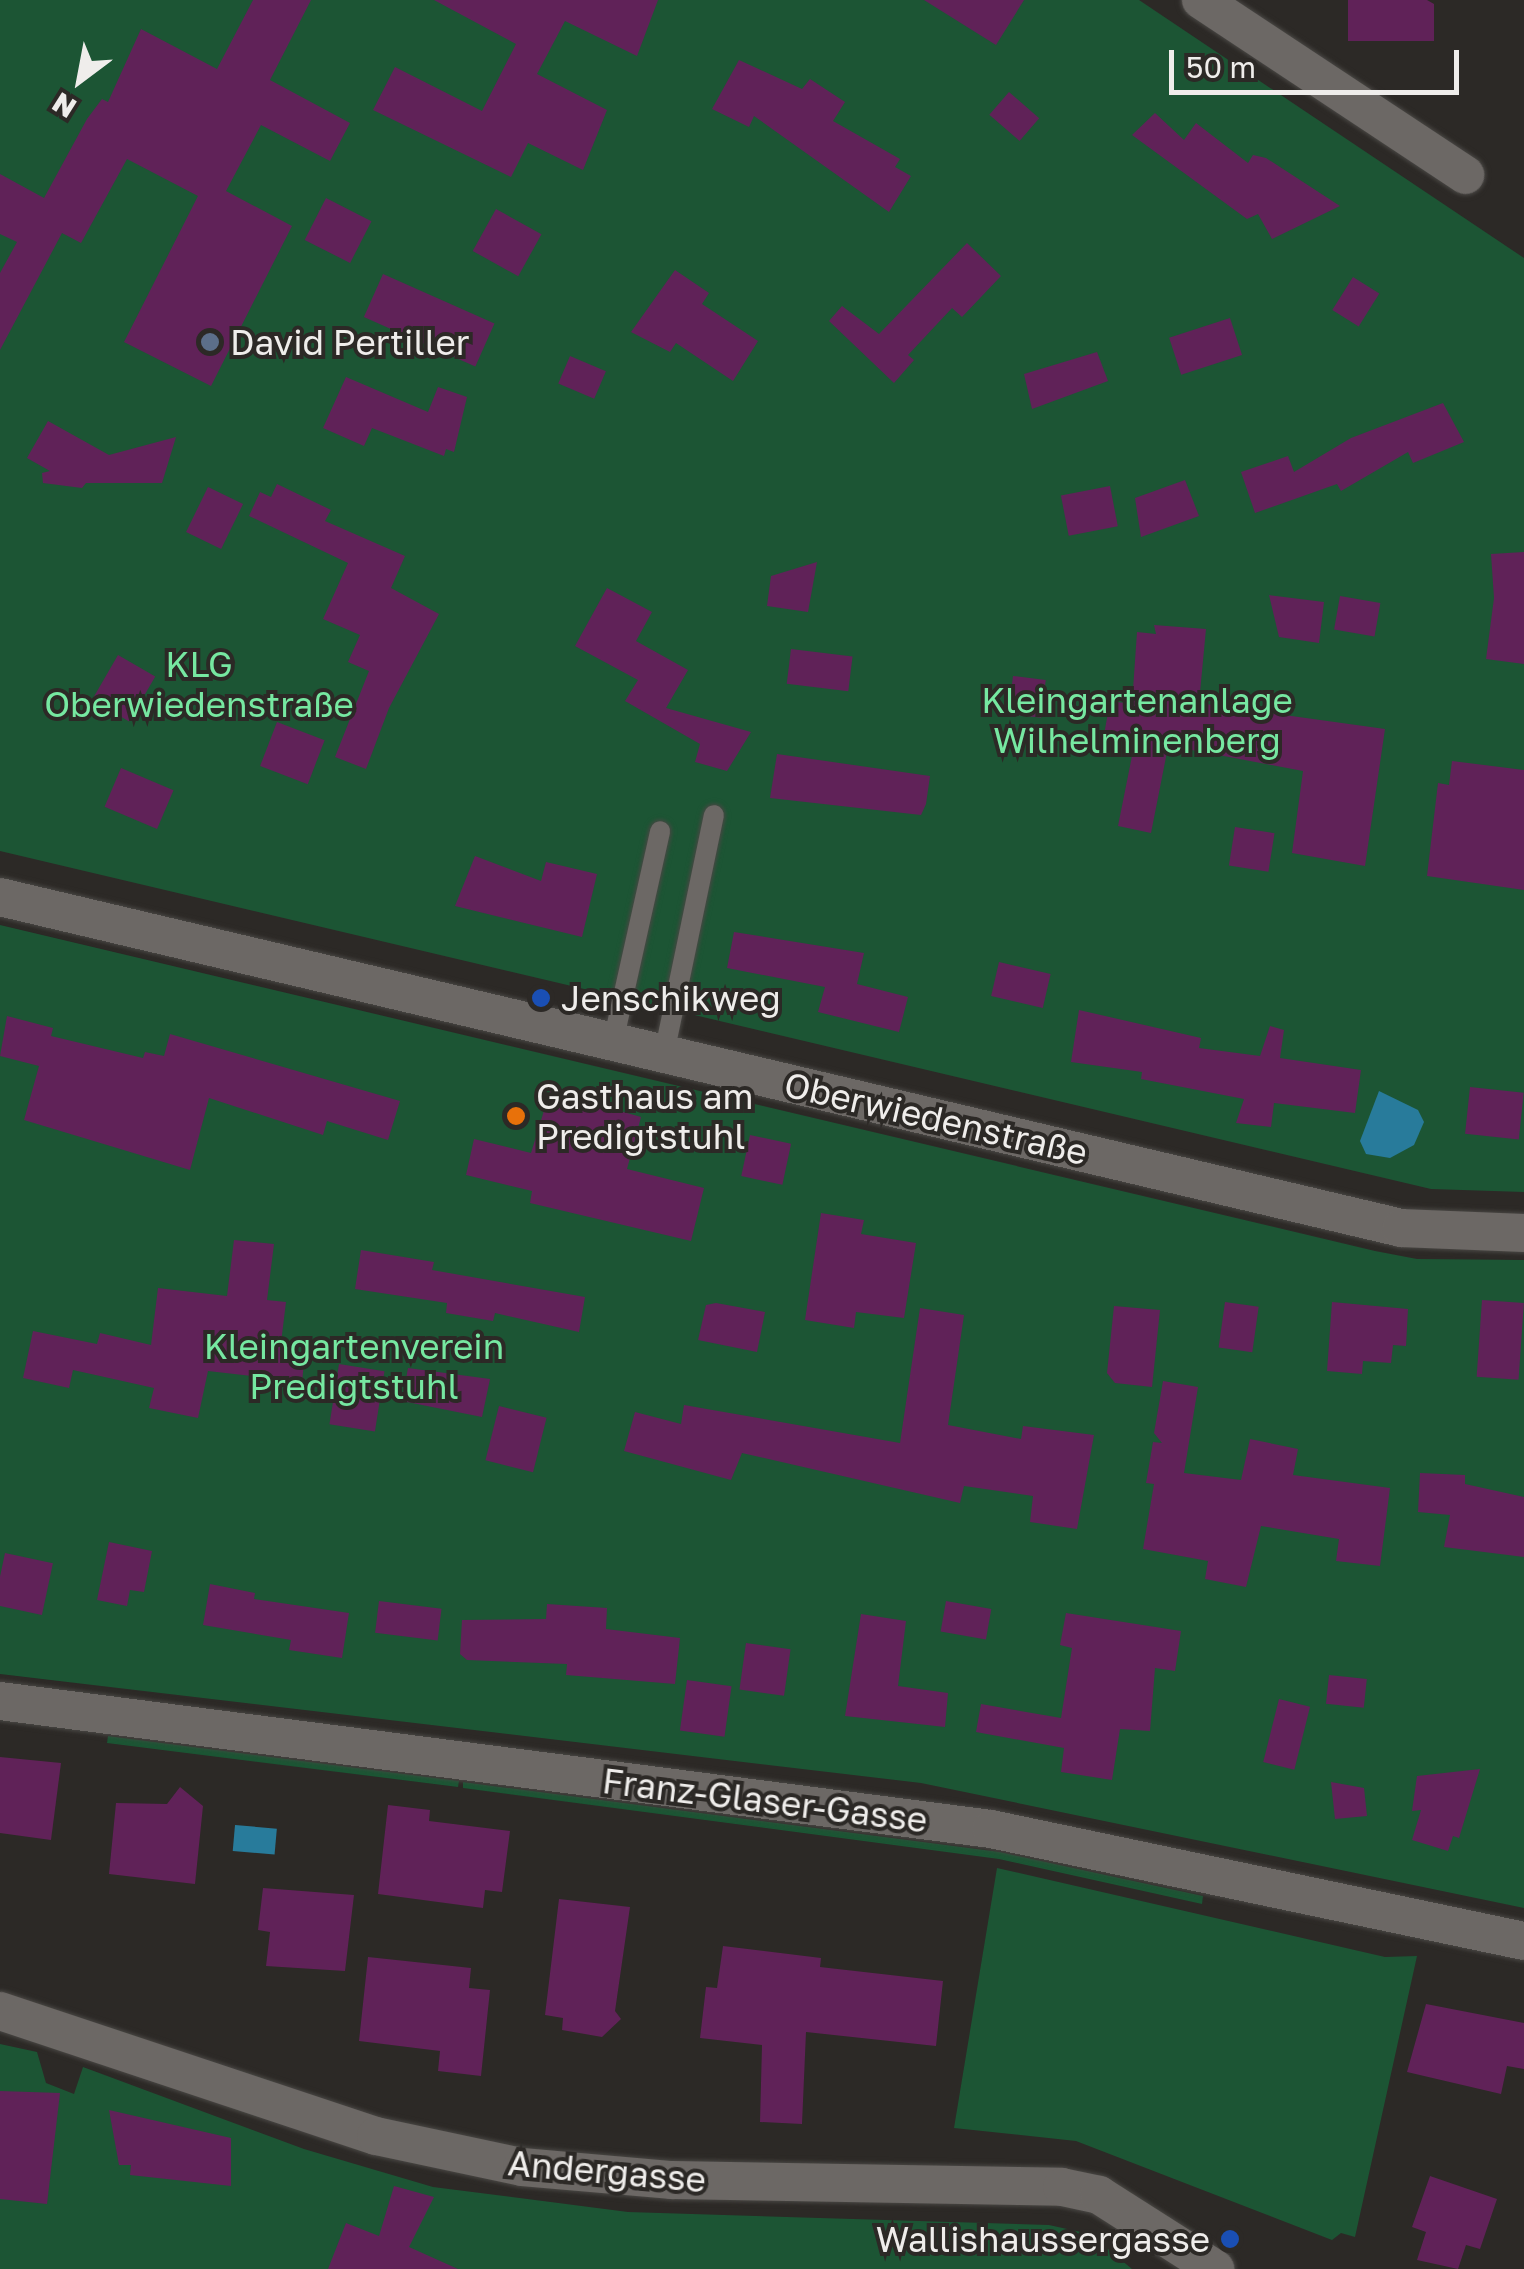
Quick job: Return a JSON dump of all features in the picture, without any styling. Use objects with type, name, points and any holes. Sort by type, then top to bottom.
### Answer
[{"type":"street","points":[[1201,0],[1466,175]]},
{"type":"street","name":"Oberwiedenstraße","points":[[0,897],[1401,1228],[1524,1233]]},
{"type":"street","name":"Franz-Glaser-Gasse","points":[[0,1700],[991,1830],[1524,1940]]},
{"type":"street","name":"Andergasse","points":[[0,2011],[303,2114],[443,2152],[522,2168],[672,2180],[1062,2187],[1099,2195],[1215,2269]]},
{"type":"street","points":[[1157,2232],[1170,2269]]},
{"type":"street","points":[[1157,2232],[1198,2269]]},
{"type":"lane","points":[[664,1054],[714,815]]},
{"type":"lane","points":[[614,1042],[660,831]]},
{"type":"green space","points":[[0,0],[1139,0],[1524,258],[1524,1192],[1431,1189],[0,851]]},
{"type":"green space","name":"Kleingartenverein Predigtstuhl","points":[[0,925],[1375,1251],[1417,1259],[1524,1260],[1524,1908],[921,1783],[0,1674]]},
{"type":"green space","points":[[108,1736],[459,1781],[458,1787],[107,1743]]},
{"type":"green space","points":[[463,1782],[1000,1852],[1203,1896],[1202,1904],[999,1859],[463,1788]]},
{"type":"green space","points":[[997,1868],[1385,1957],[1417,1956],[1355,2237],[1341,2233],[1332,2240],[1076,2141],[954,2128]]},
{"type":"green space","points":[[0,2044],[37,2052],[46,2083],[74,2094],[83,2067],[304,2149],[433,2187],[628,2212],[1049,2225],[1090,2234],[1132,2269],[0,2269]]},
{"type":"water","points":[[1379,1091],[1418,1110],[1424,1122],[1414,1145],[1390,1158],[1366,1154],[1360,1141]]},
{"type":"water","points":[[235,1825],[277,1829],[275,1855],[233,1851]]},
{"type":"building","points":[[253,0],[311,0],[270,80],[350,123],[330,161],[261,125],[226,191],[292,226],[211,386],[124,342],[198,196],[127,159],[81,243],[62,233],[0,350],[0,273],[17,242],[0,234],[0,174],[44,198],[87,119],[102,99],[108,102],[141,29],[217,69]]},
{"type":"building","points":[[434,0],[658,0],[637,56],[565,21],[537,74],[607,110],[583,170],[528,143],[511,177],[373,110],[395,67],[482,111],[516,44]]},
{"type":"building","points":[[924,0],[1024,0],[996,45]]},
{"type":"building","points":[[1348,0],[1427,0],[1434,4],[1434,41],[1348,41]]},
{"type":"building","points":[[739,60],[802,89],[810,79],[845,102],[833,121],[900,159],[895,167],[911,176],[889,212],[754,116],[749,127],[712,109]]},
{"type":"building","points":[[1009,92],[1039,118],[1020,141],[989,115]]},
{"type":"building","points":[[1155,113],[1184,140],[1196,123],[1248,163],[1253,155],[1266,158],[1340,206],[1272,239],[1258,214],[1247,219],[1132,135]]},
{"type":"building","points":[[326,198],[371,221],[350,263],[305,240]]},
{"type":"building","points":[[496,209],[541,234],[518,276],[473,251]]},
{"type":"building","points":[[967,243],[1001,276],[962,317],[952,308],[908,355],[914,360],[894,383],[829,321],[842,306],[879,334]]},
{"type":"building","points":[[675,270],[709,293],[702,304],[758,341],[733,381],[676,343],[670,352],[631,332]]},
{"type":"building","points":[[383,274],[494,324],[475,367],[364,317]]},
{"type":"building","points":[[1353,277],[1379,293],[1359,327],[1332,310]]},
{"type":"building","points":[[1230,318],[1242,355],[1181,375],[1169,338]]},
{"type":"building","points":[[1097,352],[1108,381],[1032,409],[1024,374]]},
{"type":"building","points":[[570,356],[606,371],[594,399],[558,384]]},
{"type":"building","points":[[346,377],[428,412],[438,387],[467,397],[454,452],[446,449],[444,456],[372,428],[364,446],[323,428]]},
{"type":"building","points":[[1443,403],[1464,442],[1413,463],[1408,452],[1341,491],[1337,484],[1255,513],[1241,472],[1288,456],[1294,472],[1351,438]]},
{"type":"building","points":[[48,421],[109,455],[176,437],[162,483],[86,483],[82,488],[43,483],[42,473],[50,471],[27,458]]},
{"type":"building","points":[[1185,480],[1199,516],[1141,537],[1135,498]]},
{"type":"building","points":[[277,484],[331,510],[325,521],[405,556],[391,588],[439,614],[389,708],[366,769],[335,757],[369,671],[348,662],[360,635],[323,619],[348,563],[249,516],[260,492],[271,497]]},
{"type":"building","points":[[1110,486],[1118,526],[1069,536],[1061,496]]},
{"type":"building","points":[[208,487],[243,504],[221,549],[186,532]]},
{"type":"building","points":[[1524,552],[1524,664],[1486,659],[1494,598],[1491,554]]},
{"type":"building","points":[[817,562],[808,612],[767,606],[771,576]]},
{"type":"building","points":[[607,588],[652,612],[636,641],[688,670],[666,708],[751,732],[727,771],[695,762],[700,744],[625,701],[638,680],[575,646]]},
{"type":"building","points":[[1269,595],[1324,602],[1319,643],[1279,637]]},
{"type":"building","points":[[1340,596],[1380,603],[1374,637],[1334,629]]},
{"type":"building","points":[[1154,625],[1206,629],[1199,703],[1385,729],[1365,866],[1292,853],[1303,771],[1176,747],[1168,747],[1151,833],[1118,826],[1135,741],[1104,735],[1110,701],[1132,704],[1137,632],[1156,634]]},
{"type":"building","points":[[791,649],[853,657],[848,691],[787,684]]},
{"type":"building","points":[[118,655],[155,676],[129,722],[92,700]]},
{"type":"building","points":[[1013,676],[1046,680],[1041,718],[1008,714]]},
{"type":"building","points":[[277,722],[325,740],[308,784],[260,766]]},
{"type":"building","points":[[777,754],[930,776],[926,804],[921,815],[770,798]]},
{"type":"building","points":[[1452,761],[1524,770],[1524,890],[1427,876],[1438,783],[1449,785]]},
{"type":"building","points":[[121,768],[173,790],[157,829],[105,807]]},
{"type":"building","points":[[1235,827],[1275,833],[1268,872],[1229,866]]},
{"type":"building","points":[[475,856],[541,881],[546,862],[597,874],[582,937],[455,906]]},
{"type":"building","points":[[734,932],[864,953],[857,984],[908,997],[899,1032],[818,1012],[825,987],[727,968]]},
{"type":"building","points":[[999,962],[1051,974],[1043,1008],[991,996]]},
{"type":"building","points":[[1079,1010],[1201,1038],[1199,1048],[1260,1056],[1270,1026],[1284,1030],[1280,1058],[1361,1070],[1355,1113],[1274,1103],[1271,1127],[1236,1123],[1244,1099],[1141,1079],[1142,1072],[1071,1062]]},
{"type":"building","points":[[7,1016],[53,1028],[51,1036],[143,1058],[145,1052],[164,1056],[170,1034],[400,1101],[388,1140],[327,1121],[323,1135],[209,1098],[190,1170],[24,1120],[39,1066],[0,1056]]},
{"type":"building","points":[[1470,1087],[1524,1093],[1519,1139],[1465,1134]]},
{"type":"building","points":[[550,1091],[641,1117],[627,1169],[704,1188],[691,1241],[530,1203],[532,1191],[466,1175],[474,1139],[531,1153]]},
{"type":"building","points":[[750,1135],[791,1144],[782,1185],[741,1176]]},
{"type":"building","points":[[821,1213],[864,1220],[861,1234],[916,1243],[904,1318],[856,1312],[854,1328],[805,1320]]},
{"type":"building","points":[[234,1240],[274,1244],[267,1300],[286,1302],[280,1351],[305,1353],[302,1382],[208,1371],[198,1418],[149,1408],[154,1388],[73,1370],[69,1388],[23,1378],[33,1331],[97,1344],[100,1333],[151,1345],[158,1288],[227,1296]]},
{"type":"building","points":[[361,1250],[434,1262],[432,1270],[585,1297],[579,1332],[495,1313],[493,1321],[446,1313],[447,1303],[355,1289]]},
{"type":"building","points":[[1482,1300],[1524,1303],[1519,1380],[1477,1377]]},
{"type":"building","points":[[1225,1302],[1259,1307],[1252,1352],[1219,1348]]},
{"type":"building","points":[[1332,1302],[1408,1309],[1406,1346],[1393,1345],[1391,1363],[1363,1361],[1362,1374],[1327,1371]]},
{"type":"building","points":[[716,1303],[765,1312],[757,1352],[698,1340],[706,1305]]},
{"type":"building","points":[[1114,1306],[1160,1310],[1152,1387],[1115,1383],[1107,1373]]},
{"type":"building","points":[[920,1308],[964,1315],[948,1425],[1021,1439],[1023,1426],[1094,1435],[1077,1529],[1030,1522],[1033,1496],[964,1486],[960,1503],[742,1453],[731,1480],[624,1451],[635,1412],[681,1424],[684,1405],[900,1443]]},
{"type":"building","points":[[339,1364],[384,1371],[375,1431],[329,1424]]},
{"type":"building","points":[[408,1368],[490,1379],[482,1417],[402,1401]]},
{"type":"building","points":[[1163,1381],[1198,1387],[1184,1473],[1241,1480],[1250,1439],[1298,1449],[1293,1475],[1390,1488],[1380,1566],[1336,1561],[1339,1539],[1261,1526],[1246,1587],[1205,1579],[1208,1561],[1143,1549],[1154,1484],[1146,1483],[1153,1442],[1162,1443],[1154,1433]]},
{"type":"building","points":[[499,1406],[547,1418],[533,1472],[485,1460]]},
{"type":"building","points":[[1420,1473],[1465,1475],[1465,1484],[1524,1497],[1524,1557],[1444,1547],[1450,1515],[1418,1512]]},
{"type":"building","points":[[109,1542],[152,1551],[144,1592],[130,1590],[127,1606],[97,1600]]},
{"type":"building","points":[[5,1553],[53,1563],[42,1615],[0,1606]]},
{"type":"building","points":[[210,1584],[255,1593],[254,1599],[349,1613],[342,1658],[289,1650],[291,1640],[203,1625]]},
{"type":"building","points":[[379,1601],[442,1609],[438,1640],[375,1633]]},
{"type":"building","points":[[946,1601],[991,1609],[986,1640],[941,1632]]},
{"type":"building","points":[[547,1604],[607,1608],[606,1629],[680,1638],[675,1684],[566,1675],[567,1664],[467,1660],[460,1654],[462,1620],[546,1619]]},
{"type":"building","points":[[1066,1613],[1181,1631],[1175,1671],[1155,1668],[1150,1731],[1120,1729],[1112,1780],[1061,1772],[1064,1748],[976,1732],[981,1704],[1061,1718],[1072,1648],[1060,1645]]},
{"type":"building","points":[[861,1614],[906,1621],[898,1686],[948,1693],[945,1727],[845,1716]]},
{"type":"building","points":[[746,1643],[791,1649],[784,1696],[739,1690]]},
{"type":"building","points":[[1329,1675],[1367,1679],[1364,1708],[1326,1704]]},
{"type":"building","points":[[687,1680],[732,1686],[724,1737],[680,1731]]},
{"type":"building","points":[[1279,1699],[1310,1707],[1294,1770],[1263,1762]]},
{"type":"building","points":[[0,1757],[61,1763],[51,1840],[0,1833]]},
{"type":"building","points":[[1480,1769],[1459,1838],[1453,1836],[1448,1851],[1412,1840],[1421,1810],[1412,1811],[1417,1776]]},
{"type":"building","points":[[1331,1782],[1364,1788],[1367,1816],[1335,1819]]},
{"type":"building","points":[[180,1787],[203,1806],[195,1884],[109,1874],[116,1803],[167,1804]]},
{"type":"building","points":[[388,1805],[430,1810],[429,1821],[510,1831],[502,1892],[485,1890],[483,1908],[378,1894]]},
{"type":"building","points":[[263,1888],[354,1895],[345,1971],[266,1966],[270,1932],[258,1930]]},
{"type":"building","points":[[559,1899],[630,1907],[615,2011],[621,2019],[602,2037],[562,2030],[563,2018],[545,2015]]},
{"type":"building","points":[[723,1946],[821,1958],[820,1967],[943,1981],[936,2046],[806,2032],[802,2124],[760,2122],[762,2045],[700,2038],[706,1987],[717,1988]]},
{"type":"building","points":[[368,1957],[471,1968],[469,1988],[490,1990],[481,2076],[438,2071],[440,2051],[359,2041]]},
{"type":"building","points":[[1426,2004],[1524,2023],[1524,2069],[1507,2066],[1501,2094],[1407,2072]]},
{"type":"building","points":[[0,2091],[60,2093],[47,2204],[0,2199]]},
{"type":"building","points":[[109,2110],[231,2138],[231,2186],[130,2175],[131,2165],[119,2165]]},
{"type":"building","points":[[1430,2176],[1497,2199],[1480,2249],[1466,2245],[1458,2269],[1417,2260],[1426,2232],[1412,2227]]},
{"type":"building","points":[[394,2186],[434,2197],[409,2247],[458,2269],[328,2269],[346,2223],[379,2236]]},
{"type":"place","name":"David Pertiller","points":[[210,342]]},
{"type":"place","name":"Jenschikweg","points":[[541,998]]},
{"type":"place","name":"Gasthaus am Predigtstuhl","points":[[516,1116]]},
{"type":"place","name":"Wallishaussergasse","points":[[1230,2239]]},
{"type":"park label","name":"KLG Oberwiedenstraße","points":[[199,684]]},
{"type":"park label","name":"Kleingartenanlage Wilhelminenberg","points":[[1137,720]]}]
